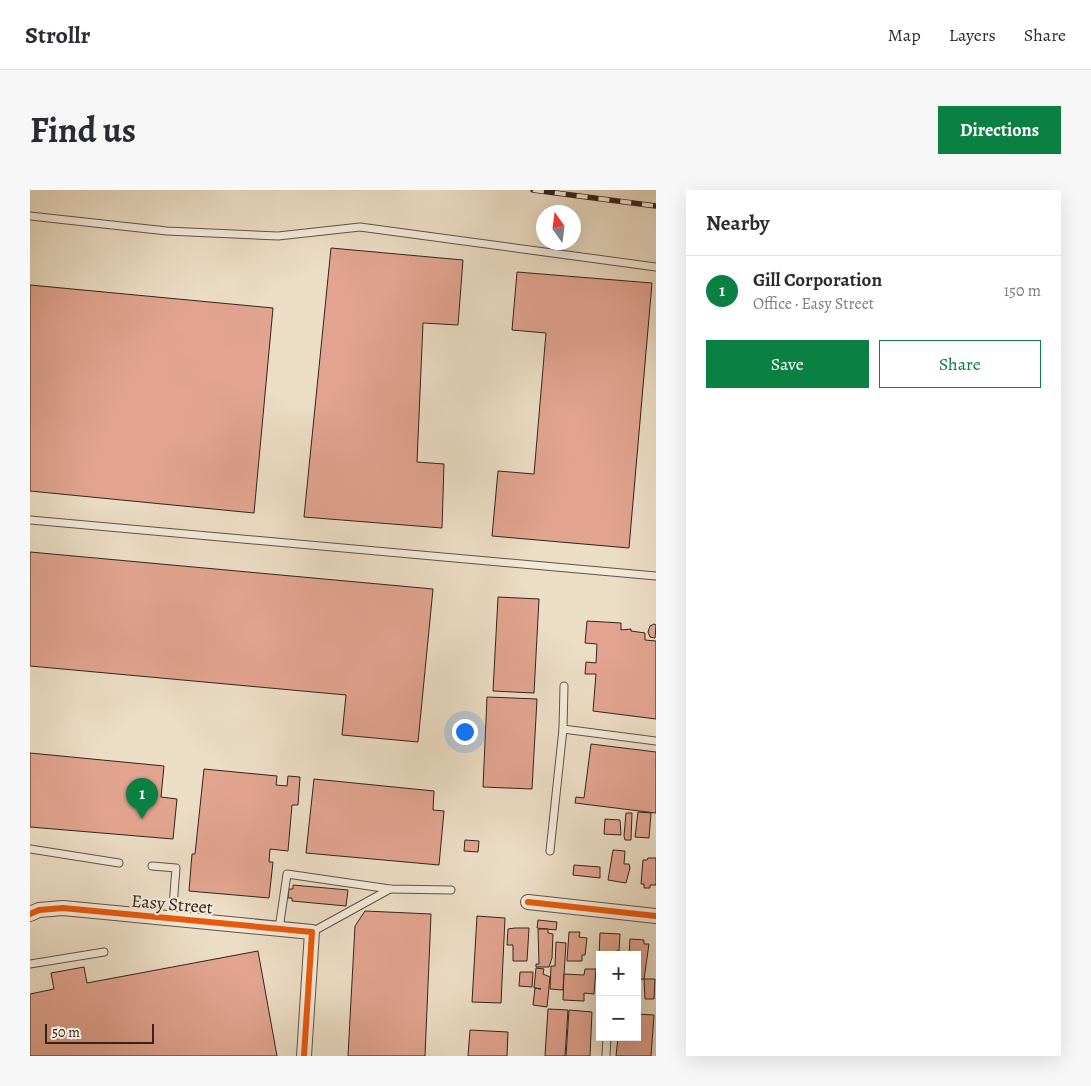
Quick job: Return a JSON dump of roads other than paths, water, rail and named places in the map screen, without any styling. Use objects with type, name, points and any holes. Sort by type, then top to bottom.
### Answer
[{"type":"street","points":[[528,902],[656,916]]},
{"type":"street","name":"Easy Street","points":[[30,914],[40,910],[63,908],[312,932]]},
{"type":"street","points":[[304,1056],[312,932]]},
{"type":"lane","points":[[30,216],[167,231],[278,236],[360,227],[656,267]]},
{"type":"lane","points":[[30,520],[656,576]]},
{"type":"lane","points":[[550,851],[563,729],[564,686]]},
{"type":"lane","points":[[563,729],[656,741]]},
{"type":"lane","points":[[30,849],[118,863]]},
{"type":"lane","points":[[152,866],[176,868],[172,919]]},
{"type":"lane","points":[[279,929],[286,874],[390,889],[451,890]]},
{"type":"lane","points":[[312,932],[390,889]]},
{"type":"lane","points":[[30,964],[104,952]]},
{"type":"lane","points":[[606,1056],[607,1041]]},
{"type":"railway","points":[[533,190],[656,206]]},
{"type":"place","name":"Gill Corporation","points":[[142,819]]}]
